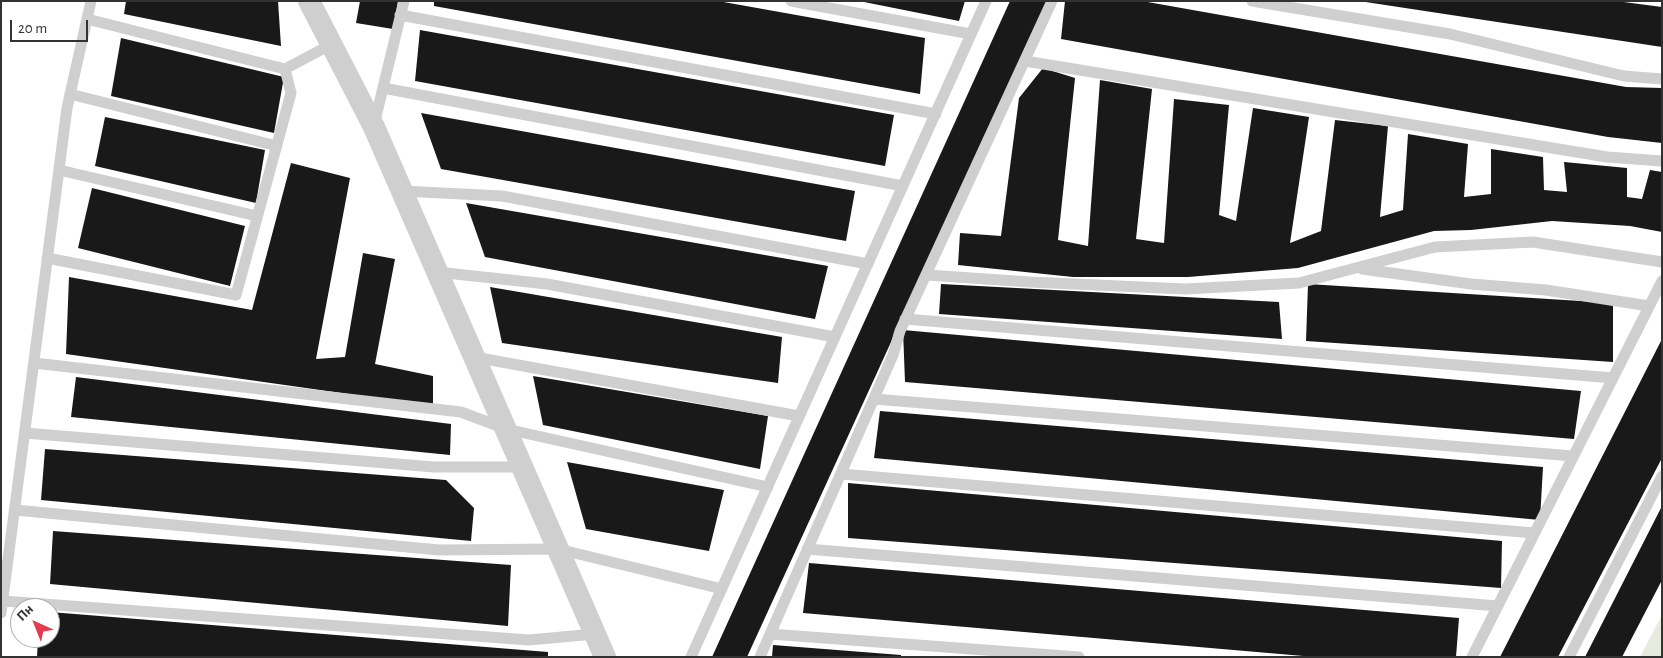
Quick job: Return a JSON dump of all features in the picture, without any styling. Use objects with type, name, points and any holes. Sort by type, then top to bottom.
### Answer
[{"type":"street","points":[[309,1],[374,127],[605,657]]},
{"type":"lane","points":[[1,613],[70,94],[91,1]]},
{"type":"lane","points":[[374,127],[404,1]]},
{"type":"lane","points":[[791,1],[971,34]]},
{"type":"lane","points":[[691,657],[986,1]]},
{"type":"lane","points":[[760,657],[893,355],[900,331],[1052,1]]},
{"type":"lane","points":[[1252,1],[1450,34],[1624,76],[1662,79]]},
{"type":"lane","points":[[400,15],[936,114]]},
{"type":"lane","points":[[87,19],[285,69],[332,44]]},
{"type":"lane","points":[[1025,61],[1607,157],[1662,160]]},
{"type":"lane","points":[[47,258],[236,295],[291,93],[285,69]]},
{"type":"lane","points":[[383,88],[903,186]]},
{"type":"lane","points":[[70,94],[276,146]]},
{"type":"lane","points":[[59,170],[257,216]]},
{"type":"lane","points":[[402,191],[502,196],[868,264]]},
{"type":"lane","points":[[927,275],[1185,289],[1299,283],[1436,247],[1533,242],[1662,262]]},
{"type":"lane","points":[[1355,268],[1471,284],[1546,290],[1649,306]]},
{"type":"lane","points":[[437,272],[547,284],[835,337]]},
{"type":"lane","points":[[1472,657],[1662,281]]},
{"type":"lane","points":[[906,319],[1613,378]]},
{"type":"lane","points":[[474,357],[800,416]]},
{"type":"lane","points":[[34,363],[461,412],[506,429],[768,487]]},
{"type":"lane","points":[[874,399],[1573,456]]},
{"type":"lane","points":[[25,432],[434,467],[522,467]]},
{"type":"lane","points":[[841,474],[1534,533]]},
{"type":"lane","points":[[1569,657],[1662,476]]},
{"type":"lane","points":[[15,510],[439,550],[558,549],[722,589]]},
{"type":"lane","points":[[807,549],[1498,606]]},
{"type":"lane","points":[[2,602],[529,640],[595,634]]},
{"type":"lane","points":[[770,634],[1080,657]]},
{"type":"shaded area","points":[[1662,615],[1662,657],[1640,657]]},
{"type":"building","points":[[126,1],[278,1],[281,46],[124,14]]},
{"type":"building","points":[[360,1],[398,1],[393,29],[356,23]]},
{"type":"building","points":[[434,1],[718,1],[925,38],[920,94],[434,6]]},
{"type":"building","points":[[859,1],[965,1],[959,21]]},
{"type":"building","points":[[1010,1],[1047,1],[747,657],[712,657]]},
{"type":"building","points":[[1065,1],[1142,1],[1626,87],[1662,88],[1662,143],[1608,137],[1061,39]]},
{"type":"building","points":[[1359,1],[1616,1],[1662,7],[1662,47]]},
{"type":"building","points":[[420,30],[894,115],[885,166],[415,81]]},
{"type":"building","points":[[121,38],[284,77],[274,133],[111,96]]},
{"type":"building","points":[[1043,68],[1075,78],[1058,240],[1088,246],[1100,80],[1152,89],[1136,239],[1164,243],[1174,99],[1229,105],[1219,215],[1236,221],[1253,108],[1309,117],[1290,243],[1321,231],[1335,120],[1388,126],[1380,217],[1403,210],[1408,134],[1468,144],[1464,197],[1491,194],[1491,149],[1543,157],[1544,190],[1567,192],[1564,162],[1627,168],[1627,197],[1642,199],[1650,170],[1662,172],[1662,232],[1630,226],[1552,221],[1471,230],[1434,231],[1298,268],[1188,277],[1073,277],[958,265],[960,233],[1001,236],[1019,98]]},
{"type":"building","points":[[421,113],[855,191],[846,241],[441,169]]},
{"type":"building","points":[[105,117],[265,150],[256,203],[95,166]]},
{"type":"building","points":[[291,163],[350,178],[316,359],[345,357],[363,253],[395,259],[375,364],[433,376],[433,406],[66,354],[69,277],[252,310]]},
{"type":"building","points":[[92,188],[245,226],[230,286],[78,248]]},
{"type":"building","points":[[466,203],[828,266],[815,319],[485,257]]},
{"type":"building","points":[[941,284],[1279,302],[1282,339],[939,314]]},
{"type":"building","points":[[1308,284],[1613,303],[1613,362],[1306,341]]},
{"type":"building","points":[[490,287],[782,337],[778,383],[502,343]]},
{"type":"building","points":[[903,330],[1581,391],[1574,439],[905,382]]},
{"type":"building","points":[[1662,339],[1662,458],[1558,657],[1500,657]]},
{"type":"building","points":[[533,376],[768,416],[760,469],[543,425]]},
{"type":"building","points":[[76,377],[451,424],[450,455],[71,417]]},
{"type":"building","points":[[880,411],[1543,467],[1540,520],[874,458]]},
{"type":"building","points":[[45,449],[446,480],[474,508],[471,541],[41,500]]},
{"type":"building","points":[[567,462],[724,490],[709,551],[586,529]]},
{"type":"building","points":[[848,483],[1502,541],[1501,588],[848,538]]},
{"type":"building","points":[[1662,506],[1662,580],[1622,657],[1585,657]]},
{"type":"building","points":[[53,531],[511,565],[508,626],[50,584]]},
{"type":"building","points":[[809,563],[1459,618],[1456,657],[1315,657],[803,613]]},
{"type":"building","points":[[60,613],[548,652],[548,657],[37,657],[37,648],[60,648]]},
{"type":"building","points":[[773,645],[901,655],[901,657],[772,657]]}]
